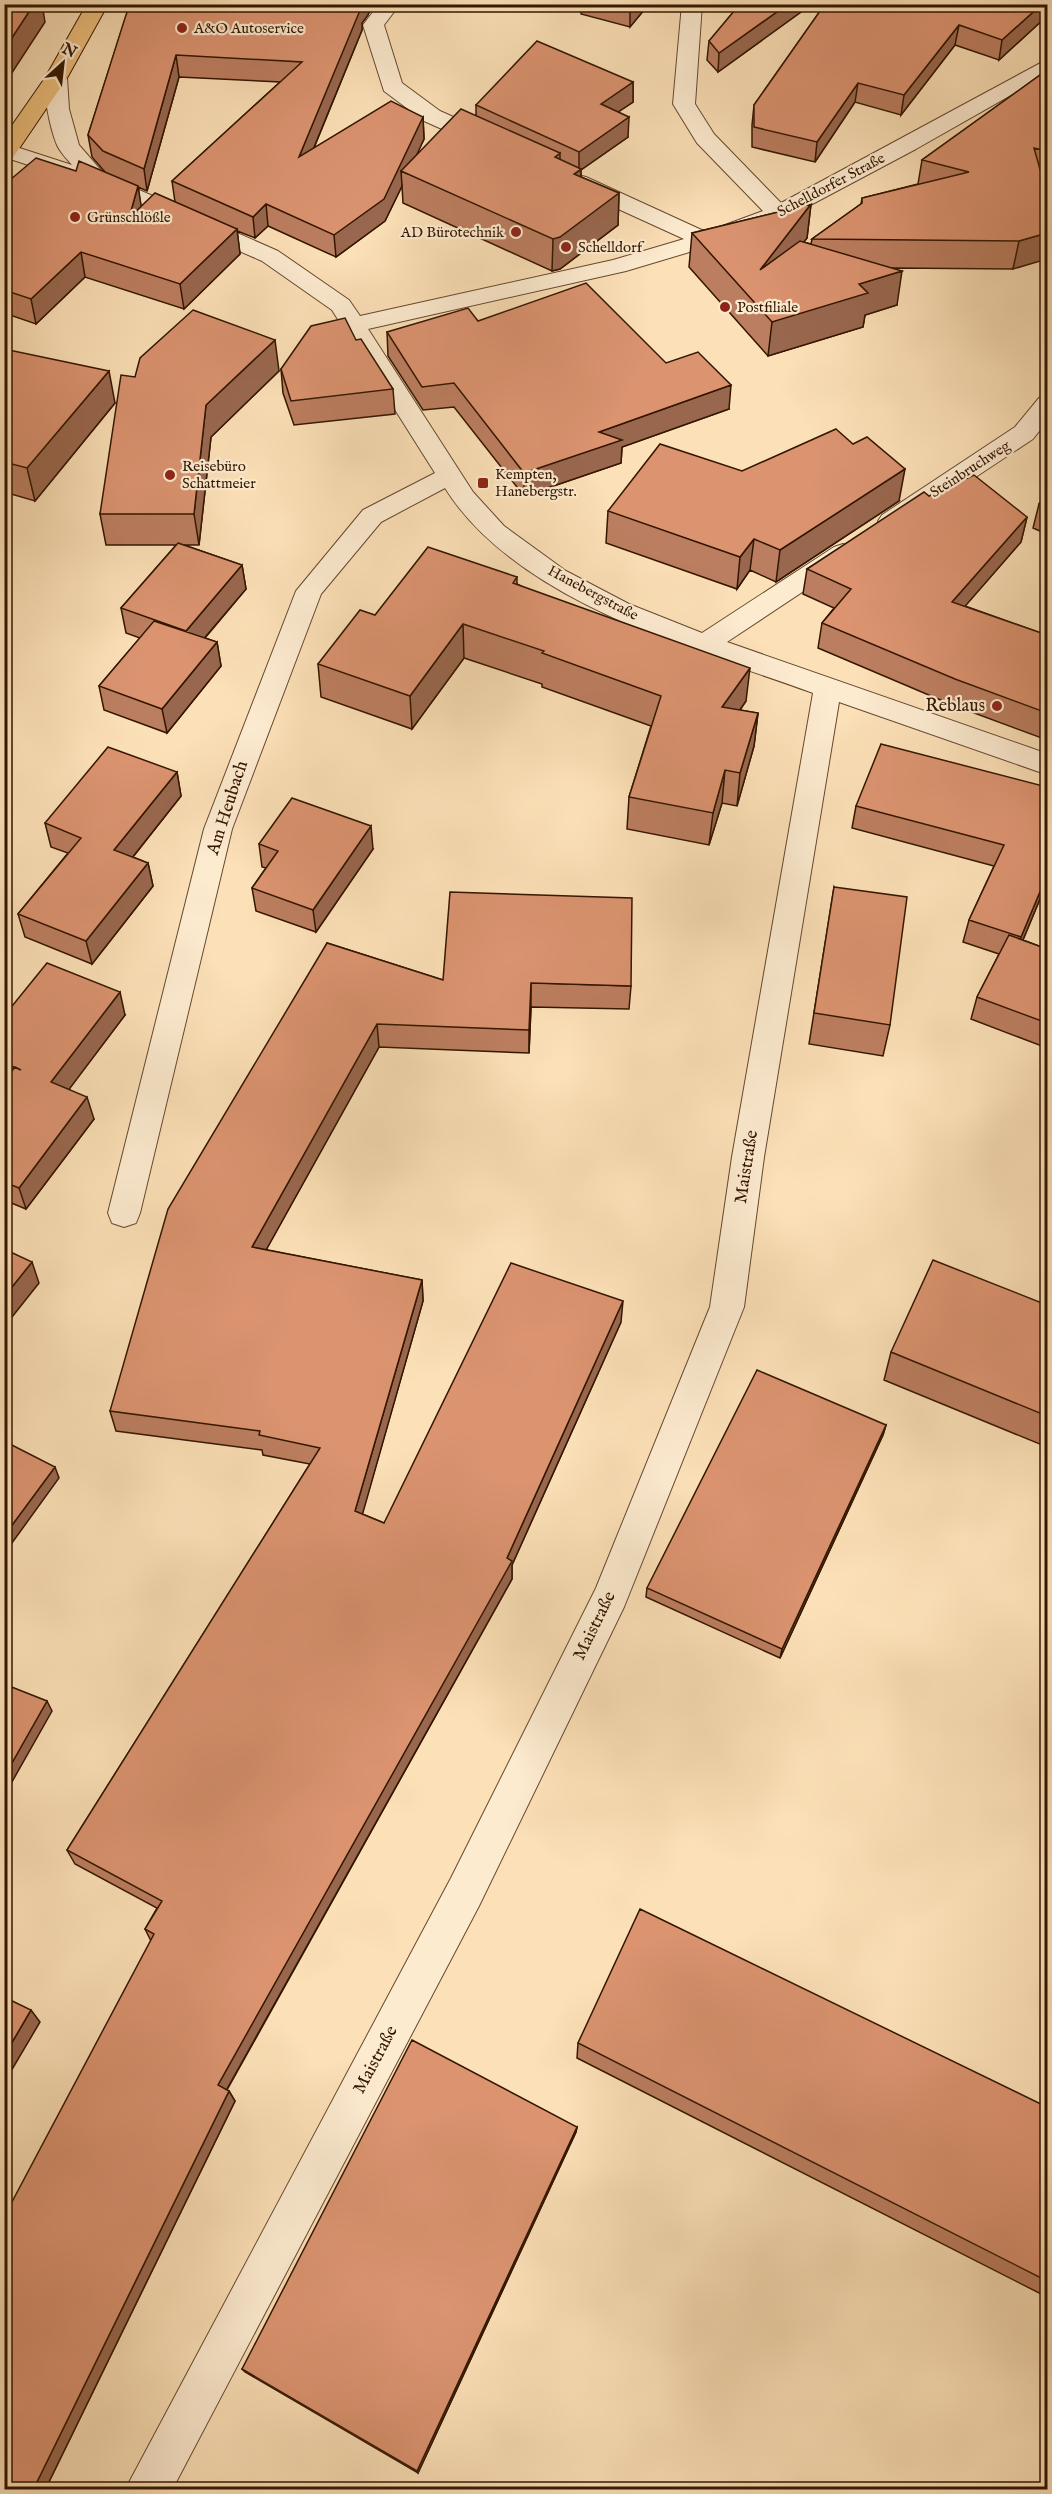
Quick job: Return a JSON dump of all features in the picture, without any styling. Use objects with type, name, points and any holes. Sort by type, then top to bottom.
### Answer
[{"type":"main road","points":[[5,151],[56,78],[89,10]]},
{"type":"street","points":[[390,4],[373,25],[392,86],[432,116],[509,151]]},
{"type":"street","points":[[692,4],[684,104],[705,138],[778,213]]},
{"type":"street","name":"Schelldorfer Straße","points":[[354,325],[618,266],[705,240],[778,213],[908,144],[1047,65]]},
{"type":"street","name":"Hanebergstraße","points":[[56,78],[58,109],[68,146],[97,180]]},
{"type":"street","name":"Hanebergstraße","points":[[5,151],[97,180],[270,256],[341,305],[464,498],[495,532],[557,577],[620,610],[704,644],[1047,765]]},
{"type":"street","points":[[563,176],[705,240]]},
{"type":"street","name":"Steinbruchweg","points":[[704,644],[1024,433],[1047,403]]},
{"type":"street","name":"Am Heubach","points":[[124,1213],[218,829],[309,591],[372,516],[449,476]]},
{"type":"street","name":"Maistraße","points":[[147,2490],[465,1892],[611,1595],[727,1307],[748,1157],[828,687]]},
{"type":"building","points":[[4,4],[34,4],[4,50]]},
{"type":"building","points":[[130,4],[360,4],[361,8],[299,157],[391,101],[423,117],[384,199],[334,235],[266,204],[253,217],[172,181],[302,62],[176,55],[144,169],[103,151],[88,135]]},
{"type":"building","points":[[740,4],[788,4],[719,53],[709,41]]},
{"type":"building","points":[[825,4],[1042,4],[1002,40],[959,25],[904,95],[858,83],[817,142],[754,127],[754,105]]},
{"type":"building","points":[[537,41],[633,82],[601,104],[629,117],[579,152],[476,105]]},
{"type":"building","points":[[1047,70],[1047,151],[1034,148],[1047,194],[1047,233],[1019,241],[812,239],[862,203],[862,198],[969,172],[922,160]]},
{"type":"building","points":[[461,109],[560,153],[555,157],[581,169],[574,174],[619,193],[560,237],[553,239],[401,171]]},
{"type":"building","points":[[36,158],[76,171],[79,161],[138,186],[129,218],[155,193],[237,229],[180,284],[81,252],[31,299],[4,290],[4,185]]},
{"type":"building","points":[[811,204],[760,270],[800,241],[902,271],[859,284],[868,293],[772,322],[692,233]]},
{"type":"building","points":[[586,283],[666,363],[698,352],[731,385],[599,432],[622,440],[524,473],[454,383],[422,387],[387,332],[468,308],[478,321]]},
{"type":"building","points":[[193,310],[275,340],[206,405],[194,514],[100,514],[121,375],[135,377],[140,358]]},
{"type":"building","points":[[345,318],[356,340],[361,339],[393,389],[291,401],[281,369],[311,326]]},
{"type":"building","points":[[4,349],[109,371],[27,468],[4,462]]},
{"type":"building","points":[[836,429],[853,444],[867,437],[905,469],[780,550],[754,539],[740,557],[608,511],[660,444],[742,471]]},
{"type":"building","points":[[974,475],[1027,517],[952,602],[1047,635],[1047,713],[955,679],[822,623],[851,589],[807,569],[924,492],[929,496]]},
{"type":"building","points":[[1047,493],[1047,507],[1039,504]]},
{"type":"building","points":[[178,543],[242,565],[186,631],[121,608]]},
{"type":"building","points":[[428,547],[517,577],[513,583],[750,668],[722,707],[758,713],[740,773],[725,770],[713,813],[629,797],[661,696],[542,653],[544,651],[463,624],[410,696],[318,664],[360,610],[375,615]]},
{"type":"building","points":[[154,621],[217,642],[162,709],[99,686]]},
{"type":"building","points":[[881,744],[1047,787],[1047,875],[1021,937],[969,920],[1004,845],[856,806]]},
{"type":"building","points":[[108,747],[177,772],[114,850],[148,863],[86,941],[18,914],[81,838],[45,823]]},
{"type":"building","points":[[292,798],[371,826],[313,910],[252,888],[278,851],[259,844]]},
{"type":"building","points":[[834,887],[907,897],[890,1025],[814,1013]]},
{"type":"building","points":[[450,892],[632,898],[631,986],[531,983],[529,1030],[377,1024],[252,1247],[422,1280],[355,1511],[384,1523],[511,1263],[623,1301],[507,1558],[512,1561],[218,2085],[229,2091],[33,2490],[4,2490],[4,2217],[154,1934],[145,1929],[162,1901],[67,1850],[320,1448],[259,1435],[260,1431],[110,1411],[168,1209],[327,943],[443,980]]},
{"type":"building","points":[[1009,935],[1047,949],[1047,1023],[977,997]]},
{"type":"building","points":[[47,963],[120,992],[51,1082],[87,1097],[19,1188],[4,1182],[4,1081],[15,1067],[4,1063],[4,1016]]},
{"type":"building","points":[[4,1249],[32,1262],[4,1297]]},
{"type":"building","points":[[933,1260],[1047,1305],[1047,1416],[891,1352]]},
{"type":"building","points":[[757,1370],[886,1425],[782,1649],[647,1588]]},
{"type":"building","points":[[4,1441],[55,1467],[4,1536]]},
{"type":"building","points":[[4,1684],[47,1701],[4,1777]]},
{"type":"building","points":[[640,1909],[1047,2107],[1047,2281],[578,2043]]},
{"type":"building","points":[[4,1997],[31,2010],[4,2056]]},
{"type":"building","points":[[412,2040],[577,2127],[417,2471],[242,2369]]},
{"type":"place","name":"A&O Autoservice","points":[[182,28]]},
{"type":"place","name":"Grünschlößle","points":[[75,217]]},
{"type":"place","name":"AD Bürotechnik","points":[[516,232]]},
{"type":"place","name":"Schelldorf","points":[[566,247]]},
{"type":"place","name":"Postfiliale","points":[[725,307]]},
{"type":"place","name":"Reisebüro Schattmeier","points":[[170,475]]},
{"type":"place","name":"Kempten, Hanebergstr.","points":[[483,483]]},
{"type":"place","name":"Reblaus","points":[[997,706]]}]
